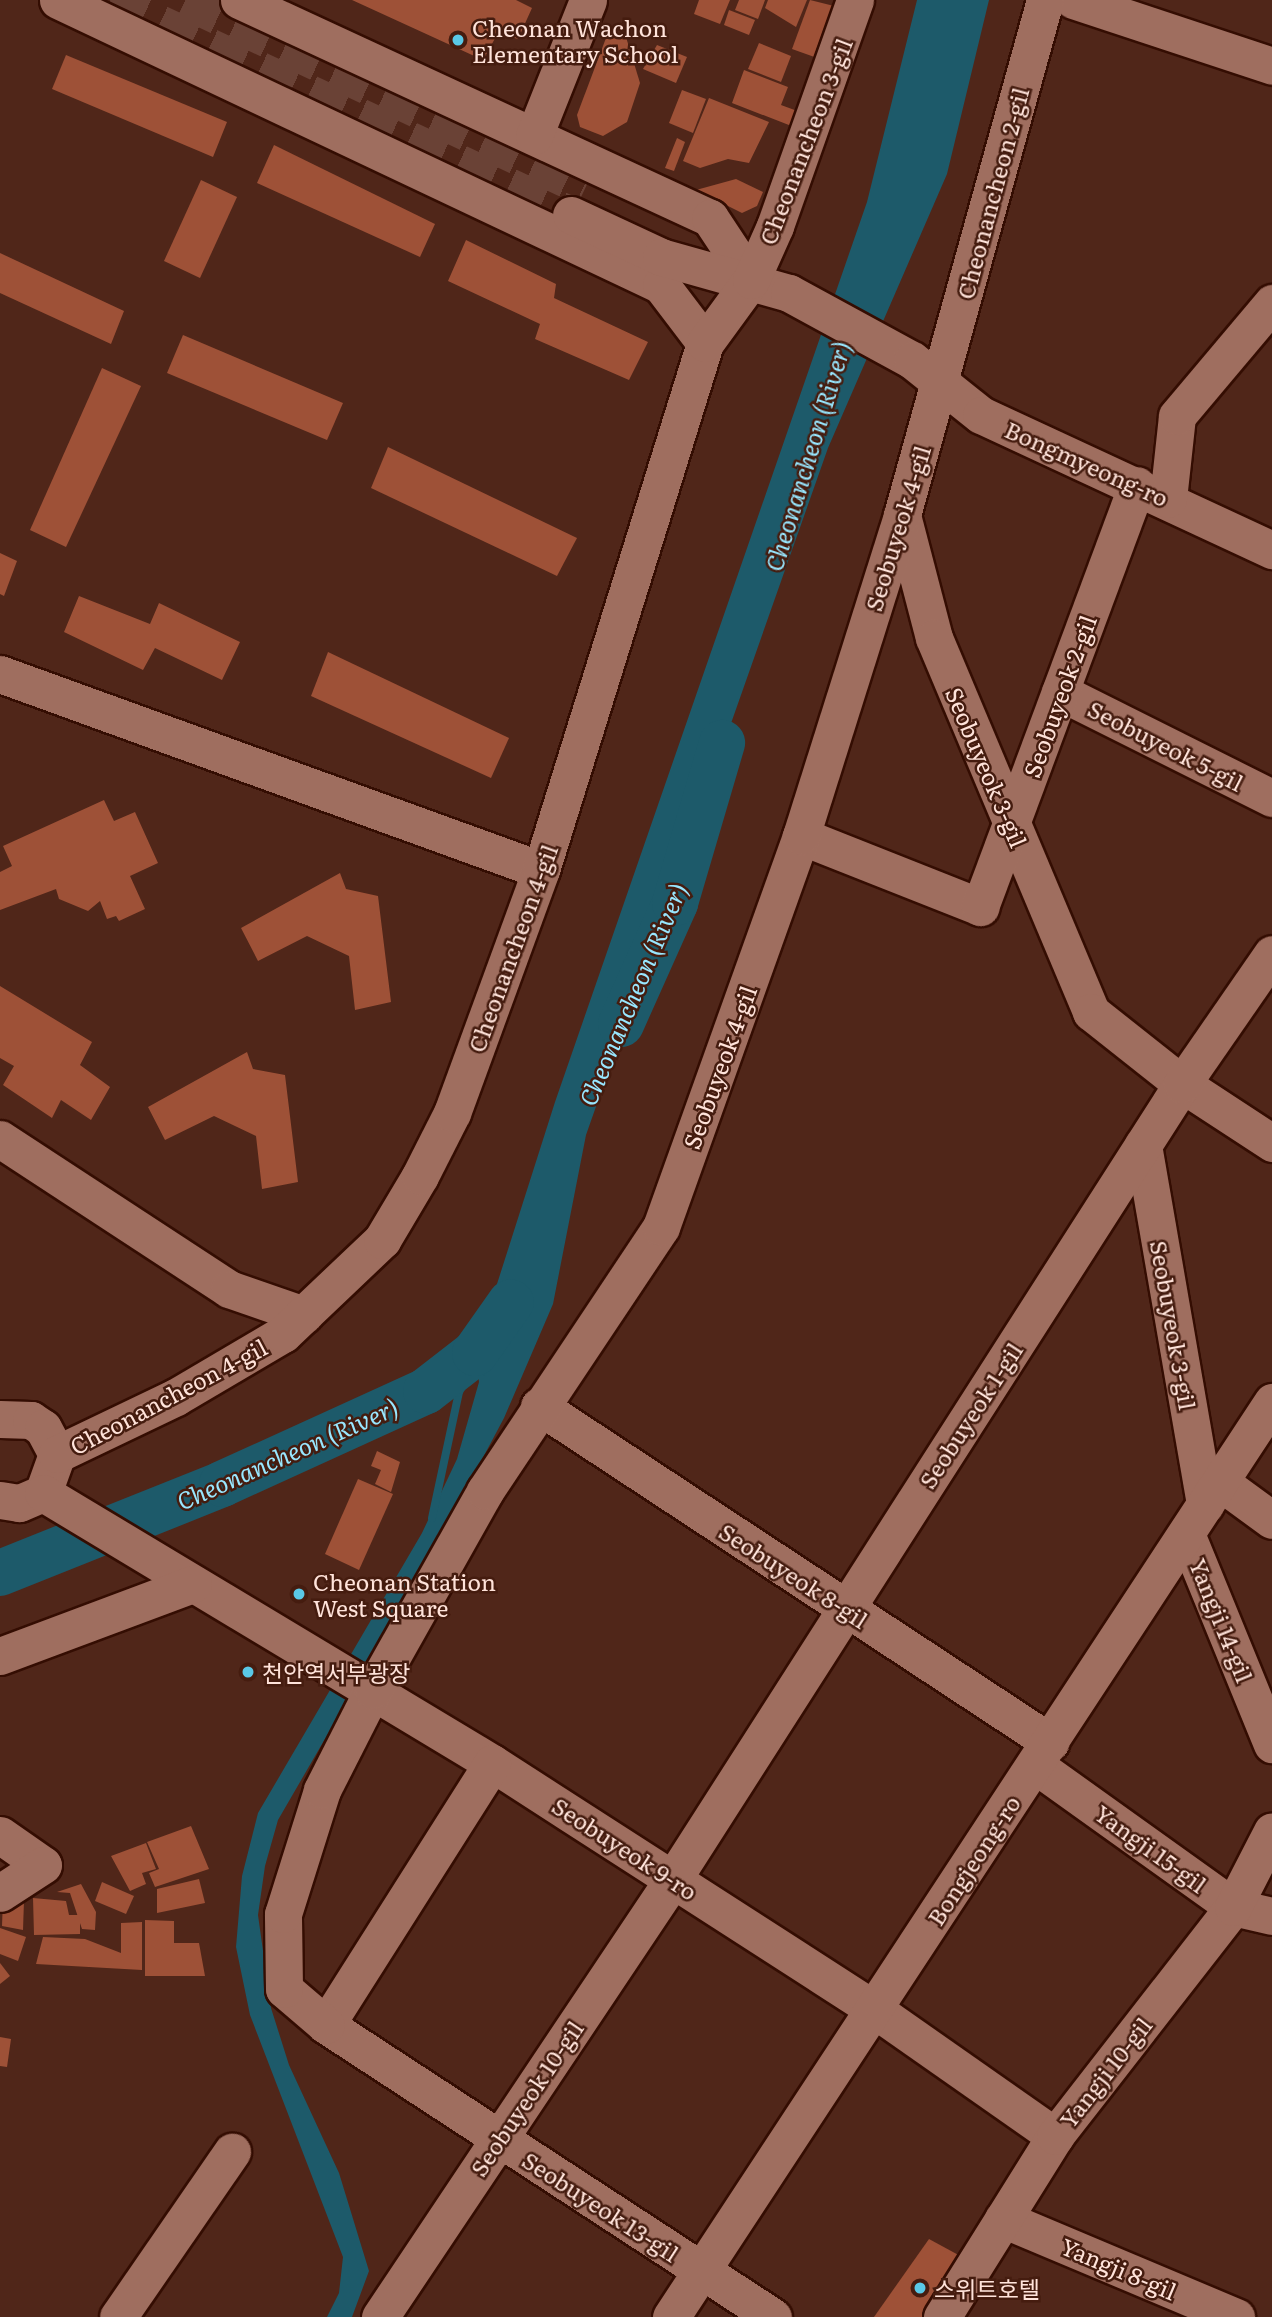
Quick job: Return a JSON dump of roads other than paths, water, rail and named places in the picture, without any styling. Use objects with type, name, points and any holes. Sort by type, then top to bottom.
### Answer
[{"type":"street","points":[[59,0],[661,285],[705,343]]},
{"type":"street","points":[[239,0],[710,218],[751,280]]},
{"type":"street","points":[[534,136],[589,0]]},
{"type":"street","name":"Cheonancheon 3-gil","points":[[751,280],[835,69],[855,0]]},
{"type":"street","name":"Cheonancheon 2-gil","points":[[940,385],[1045,0]]},
{"type":"street","points":[[1073,0],[1272,66]]},
{"type":"street","name":"Bongmyeong-ro","points":[[578,201],[661,257],[751,280],[789,293],[912,360],[981,415],[1153,492],[1272,550]]},
{"type":"street","name":"Cheonancheon 4-gil","points":[[57,1454],[176,1397],[283,1335],[382,1240],[420,1176],[452,1113],[541,870],[705,343],[751,280]]},
{"type":"street","name":"Seobuyeok 2-gil","points":[[801,836],[980,907],[1060,692],[1153,492],[1177,416],[1272,303]]},
{"type":"street","name":"Seobuyeok 4-gil","points":[[373,1690],[539,1406],[662,1227],[801,836],[940,385]]},
{"type":"street","name":"Seobuyeok 3-gil","points":[[902,515],[934,638],[1091,1012],[1182,1084]]},
{"type":"street","points":[[0,674],[541,870]]},
{"type":"street","name":"Seobuyeok 5-gil","points":[[1060,692],[1272,798]]},
{"type":"street","name":"Seobuyeok 1-gil","points":[[673,1879],[1182,1084],[1272,954]]},
{"type":"street","points":[[1182,1084],[1272,1143]]},
{"type":"street","points":[[0,1139],[229,1289],[304,1315]]},
{"type":"street","name":"Seobuyeok 3-gil","points":[[1143,1145],[1204,1507]]},
{"type":"street","name":"Bongjeong-ro","points":[[671,2317],[1272,1402]]},
{"type":"street","name":"Seobuyeok 8-gil","points":[[539,1406],[845,1610],[1043,1753]]},
{"type":"street","points":[[0,1419],[30,1420],[57,1454],[43,1493],[19,1503],[0,1500]]},
{"type":"street","points":[[43,1493],[185,1580]]},
{"type":"street","points":[[1204,1507],[1272,1520]]},
{"type":"street","name":"Yangji 14-gil","points":[[1204,1507],[1272,1744]]},
{"type":"street","points":[[0,1656],[185,1580]]},
{"type":"street","name":"Seobuyeok 9-ro","points":[[185,1580],[492,1763],[875,2010],[1055,2136]]},
{"type":"street","name":"Seobuyeok 13-gil","points":[[373,1690],[322,1790],[283,1914],[284,1989],[327,2025],[498,2140],[772,2317]]},
{"type":"street","name":"Yangji 15-gil","points":[[1043,1753],[1233,1907],[1272,1916]]},
{"type":"street","points":[[327,2025],[492,1763]]},
{"type":"street","name":"Yangji 10-gil","points":[[942,2317],[1055,2136],[1233,1907],[1272,1830]]},
{"type":"street","points":[[0,1835],[43,1866],[0,1893]]},
{"type":"street","name":"Seobuyeok 10-gil","points":[[380,2317],[673,1879]]},
{"type":"street","points":[[118,2317],[232,2152]]},
{"type":"street","name":"Yangji 8-gil","points":[[1003,2219],[1236,2317]]},
{"type":"water","points":[[917,0],[989,0],[947,174],[828,448],[586,1135],[553,1304],[504,1418],[428,1561],[278,1820],[265,1866],[258,1915],[271,2008],[289,2065],[339,2173],[369,2271],[352,2317],[327,2317],[339,2293],[343,2257],[250,2015],[236,1947],[242,1876],[258,1813],[422,1533],[457,1459],[479,1382],[475,1353],[555,1102],[867,202]]},
{"type":"waterway","name":"Cheonancheon (River)","points":[[621,1024],[675,903],[722,743]]},
{"type":"waterway","name":"Cheonancheon (River)","points":[[0,1573],[222,1484],[426,1391],[475,1353],[511,1302]]},
{"type":"waterway","points":[[432,1518],[459,1392],[482,1355]]},
{"type":"tunnel","points":[[110,0],[571,215]]},
{"type":"tunnel","points":[[185,0],[585,187]]},
{"type":"place","name":"Cheonan Wachon Elementary School","points":[[458,40]]},
{"type":"place","name":"Cheonan Station West Square","points":[[299,1594]]},
{"type":"place","name":"천안역서부광장","points":[[248,1672]]},
{"type":"place","name":"스위트호텔","points":[[920,2288]]}]
